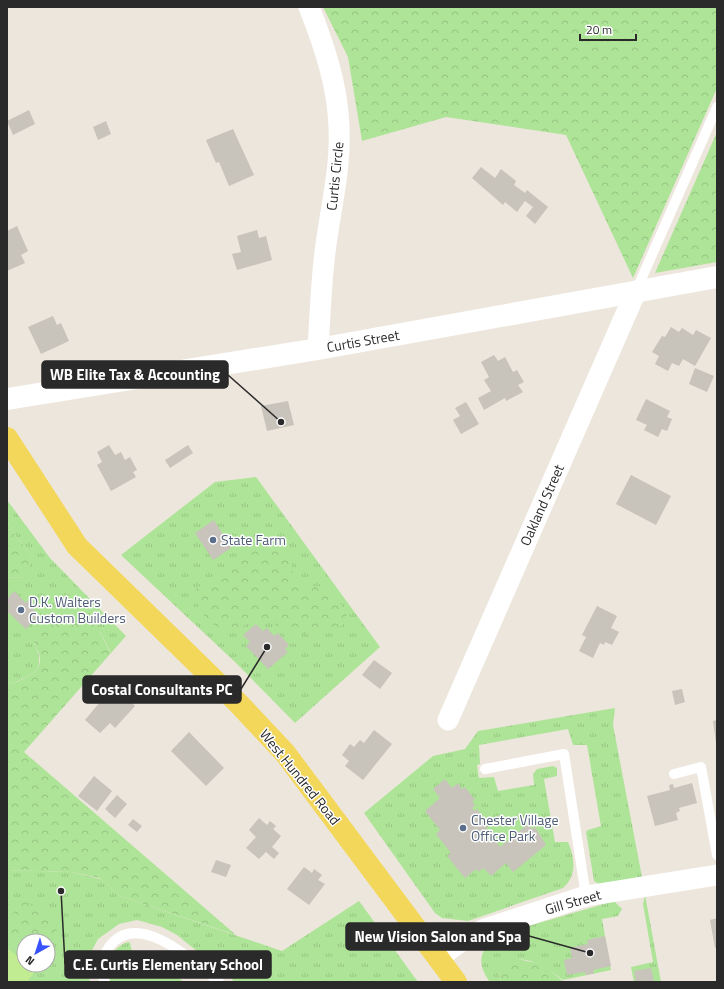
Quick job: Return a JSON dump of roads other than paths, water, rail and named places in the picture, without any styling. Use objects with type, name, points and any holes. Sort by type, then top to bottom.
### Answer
[{"type":"main road","name":"West Hundred Road","points":[[7,438],[77,546],[239,704],[285,753],[455,981]]},
{"type":"street","name":"Curtis Circle","points":[[309,7],[327,58],[336,97],[339,128],[336,176],[325,252],[318,349]]},
{"type":"street","name":"Curtis Street","points":[[7,399],[318,349],[717,277]]},
{"type":"street","name":"Oakland Street","points":[[448,720],[636,291]]},
{"type":"street","name":"Gill Street","points":[[438,958],[463,940],[485,929],[586,896],[717,875]]},
{"type":"lane","points":[[636,291],[717,107]]},
{"type":"lane","points":[[485,769],[564,754],[586,896]]},
{"type":"lane","points":[[674,774],[701,767],[717,856]]},
{"type":"lane","points":[[105,982],[101,965],[105,953],[113,942],[122,935],[135,932],[149,934],[169,944],[199,965],[219,982]]},
{"type":"place","name":"WB Elite Tax & Accounting","points":[[281,422]]},
{"type":"place","name":"State Farm","points":[[213,540]]},
{"type":"place","name":"D.K. Walters Custom Builders","points":[[21,610]]},
{"type":"place","name":"Costal Consultants PC","points":[[267,647]]},
{"type":"place","name":"Chester Village Office Park","points":[[463,828]]},
{"type":"place","name":"C.E. Curtis Elementary School","points":[[61,891]]},
{"type":"place","name":"New Vision Salon and Spa","points":[[590,953]]}]
